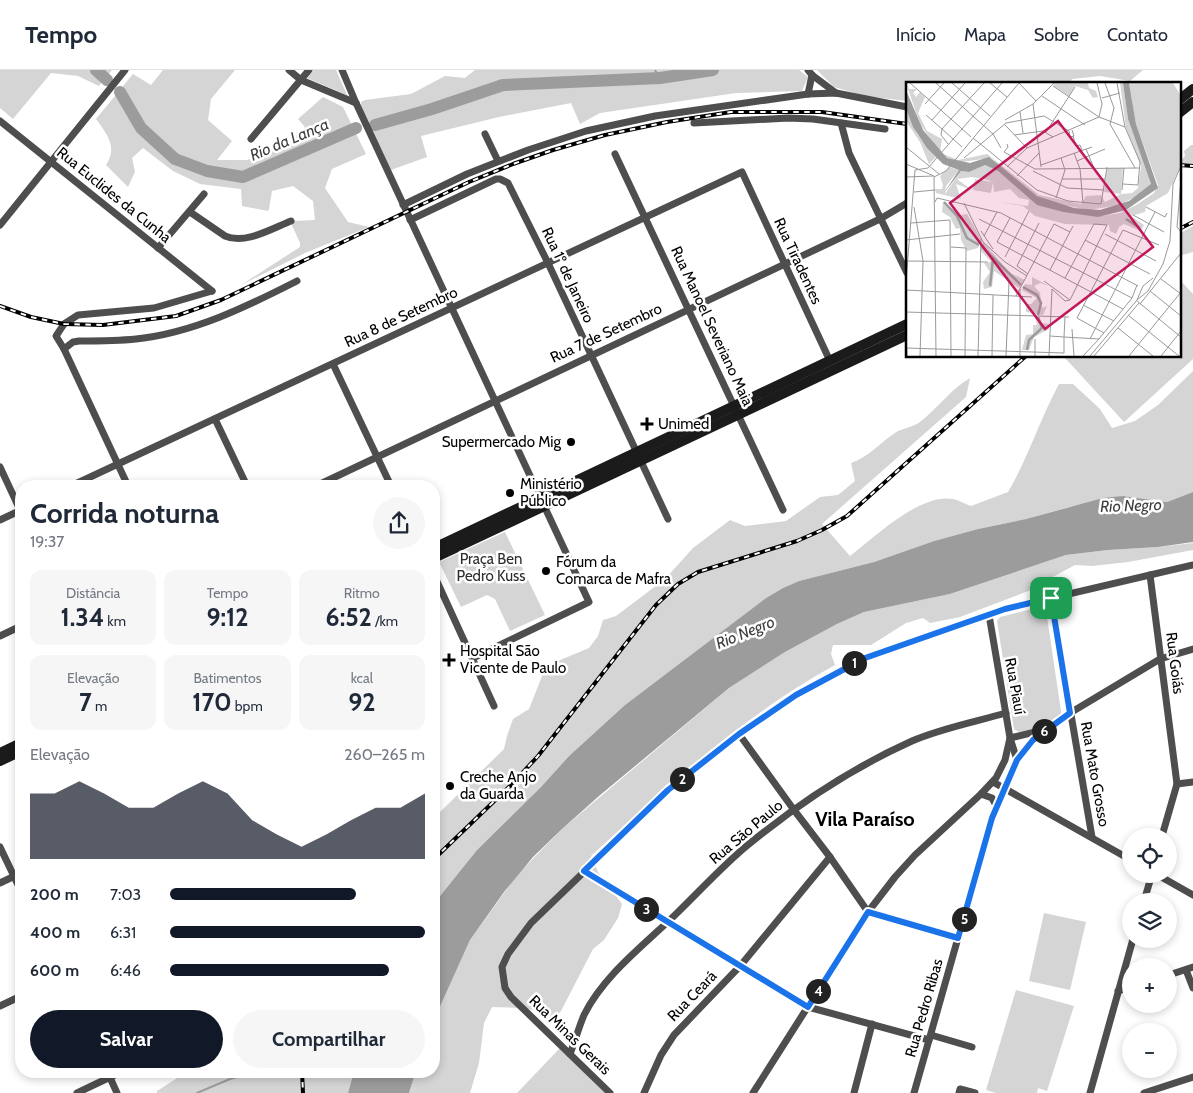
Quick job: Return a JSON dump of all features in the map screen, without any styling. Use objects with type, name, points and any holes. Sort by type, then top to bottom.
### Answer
[{"type":"main road","points":[[1180,99],[1193,89]]},
{"type":"main road","points":[[1180,112],[1193,102]]},
{"type":"main road","points":[[736,410],[830,361],[906,324]]},
{"type":"main road","points":[[440,545],[541,502],[736,410],[906,335]]},
{"type":"main road","points":[[440,555],[541,502]]},
{"type":"main road","points":[[0,753],[15,746]]},
{"type":"main road","points":[[0,761],[15,754]]},
{"type":"street","points":[[0,225],[125,70]]},
{"type":"street","points":[[288,70],[301,80],[356,103]]},
{"type":"street","points":[[251,139],[309,70]]},
{"type":"street","points":[[342,70],[494,402],[589,602],[473,658]]},
{"type":"street","points":[[810,72],[836,93]]},
{"type":"street","points":[[808,94],[810,72]]},
{"type":"street","points":[[403,205],[498,161],[556,140],[612,125],[697,110],[808,94],[836,93],[906,107]]},
{"type":"street","points":[[694,123],[788,118],[813,119],[885,128]]},
{"type":"street","name":"Rua Euclides da Cunha","points":[[0,120],[212,292],[154,308],[78,316],[64,324],[58,331],[56,336],[64,349]]},
{"type":"street","points":[[841,123],[849,153],[906,271]]},
{"type":"street","points":[[485,134],[498,161]]},
{"type":"street","name":"Rua Manoel Severiano Maia","points":[[615,154],[784,510]]},
{"type":"street","name":"Rua 8 de Setembro","points":[[84,480],[742,172]]},
{"type":"street","name":"Rua Tiradentes","points":[[742,172],[830,361]]},
{"type":"street","name":"Rua 1º de Janeiro","points":[[410,220],[496,179],[505,180],[511,188],[548,262],[668,519]]},
{"type":"street","points":[[158,248],[204,194]]},
{"type":"street","name":"Rua 7 de Setembro","points":[[329,480],[880,219],[906,204]]},
{"type":"street","points":[[190,212],[225,236],[232,238],[254,235],[291,221]]},
{"type":"street","points":[[125,480],[64,349],[73,342],[79,341],[118,341],[180,331],[239,308],[297,281]]},
{"type":"street","points":[[333,364],[388,480]]},
{"type":"street","points":[[215,419],[244,480]]},
{"type":"street","points":[[0,467],[15,498]]},
{"type":"street","points":[[0,520],[15,514]]},
{"type":"street","points":[[972,1047],[808,1007],[584,871],[668,790],[739,734],[796,695],[851,665],[879,653],[989,615],[1051,598],[1193,565]]},
{"type":"street","name":"Rua Goiás","points":[[1150,575],[1177,784]]},
{"type":"street","points":[[440,588],[494,706]]},
{"type":"street","name":"Rua Mato Grosso","points":[[1051,598],[1092,837]]},
{"type":"street","name":"Rua Piauí","points":[[989,615],[1010,738],[1017,760]]},
{"type":"street","points":[[0,636],[15,629]]},
{"type":"street","points":[[753,1093],[868,912],[915,854],[993,782],[1005,760],[1010,738],[1046,729],[1160,658],[1193,649]]},
{"type":"street","name":"Rua São Paulo","points":[[570,1054],[584,1016],[598,993],[611,977],[742,850],[794,810],[861,767],[912,741],[937,732],[1006,714]]},
{"type":"street","name":"Rua Pedro Ribas","points":[[914,1093],[992,818],[1017,760],[1028,745],[1046,729]]},
{"type":"street","points":[[739,734],[830,857],[868,912],[958,938]]},
{"type":"street","points":[[993,782],[1122,855]]},
{"type":"street","points":[[1164,828],[1177,784],[1193,782]]},
{"type":"street","points":[[981,794],[992,798],[997,807]]},
{"type":"street","points":[[0,847],[15,870]]},
{"type":"street","name":"Rua Ceará","points":[[644,1093],[660,1055],[674,1035],[741,965],[830,857]]},
{"type":"street","name":"Rua Minas Gerais","points":[[584,871],[531,923],[508,954],[502,968],[502,977],[505,988],[511,997],[610,1093]]},
{"type":"street","points":[[0,883],[15,876]]},
{"type":"street","points":[[1172,883],[1193,895]]},
{"type":"street","points":[[1090,1093],[1130,948]]},
{"type":"street","points":[[1177,972],[1190,968],[1193,988]]},
{"type":"street","points":[[1118,991],[1122,990]]},
{"type":"street","points":[[0,1006],[15,999]]},
{"type":"street","points":[[854,1093],[872,1024]]},
{"type":"street","points":[[1144,1093],[1193,1077]]},
{"type":"street","points":[[77,1093],[101,1078]]},
{"type":"street","points":[[110,1078],[117,1093]]},
{"type":"street","points":[[959,1093],[960,1089],[975,1093]]},
{"type":"green space","points":[[0,70],[112,70],[99,86],[78,76],[51,73],[13,119],[0,108]]},
{"type":"green space","points":[[163,70],[235,70],[211,99],[208,120],[232,141],[217,160],[247,160],[287,145],[305,127],[298,119],[323,97],[343,107],[366,154],[332,169],[325,188],[348,222],[369,227],[305,253],[241,285],[300,247],[291,223],[293,221],[315,220],[313,201],[293,186],[272,191],[268,211],[242,206],[241,189],[200,184],[173,171],[143,148],[132,158],[135,172],[128,187],[106,165],[111,152],[110,141],[96,119],[133,74],[151,85]]},
{"type":"green space","points":[[314,70],[336,70],[347,95],[307,78]]},
{"type":"green space","points":[[475,70],[799,70],[808,77],[802,91],[736,93],[600,113],[580,124],[571,103],[499,117],[421,136],[427,157],[391,170],[361,106],[361,102],[411,94],[445,76],[465,78]]},
{"type":"green space","points":[[817,70],[1143,70],[1130,81],[1100,76],[1072,79],[1070,82],[906,82],[906,101],[865,96],[834,87]]},
{"type":"green space","points":[[1193,145],[1193,165],[1180,165],[1180,160],[1185,156],[1184,151]]},
{"type":"green space","points":[[1193,226],[1193,252],[1180,256],[1180,233]]},
{"type":"green space","points":[[1180,280],[1193,294],[1193,359],[1124,422],[1065,358],[1180,358]]},
{"type":"green space","points":[[1193,371],[1193,492],[1167,502],[1123,496],[1069,507],[934,541],[874,562],[799,581],[783,588],[766,598],[625,705],[569,756],[541,787],[477,850],[440,897],[440,812],[504,749],[513,719],[529,709],[546,666],[589,648],[598,636],[603,620],[616,616],[665,579],[693,548],[730,520],[745,526],[786,521],[820,497],[838,495],[855,481],[851,463],[868,454],[895,433],[920,422],[970,378],[966,397],[822,524],[850,556],[898,518],[926,503],[940,499],[953,499],[971,506],[1008,492],[1022,466],[1059,384],[1073,384],[1100,409],[1112,428],[1135,421],[1158,405]]},
{"type":"green space","name":"Praça Ben Pedro Kuss","points":[[505,532],[545,615],[510,631],[495,599],[487,595],[461,607],[440,562]]},
{"type":"green space","points":[[1193,543],[1193,550],[1128,562],[1092,566],[1075,565],[1051,578],[1044,585],[960,617],[930,623],[923,618],[906,623],[871,645],[833,645],[831,654],[835,665],[788,693],[722,741],[659,794],[591,856],[598,872],[622,904],[618,918],[604,940],[593,949],[555,1020],[548,1015],[533,1010],[492,1007],[484,1023],[479,1063],[470,1093],[409,1093],[414,1078],[440,1078],[440,1007],[470,940],[517,875],[562,829],[729,688],[785,652],[864,612],[950,594],[1066,555]]},
{"type":"green space","points":[[1043,606],[1046,610],[1062,718],[1061,722],[1019,732],[1014,729],[997,621],[1000,617]]},
{"type":"green space","points":[[1044,913],[1086,922],[1070,990],[1029,981]]},
{"type":"green space","points":[[1016,990],[1074,1006],[1047,1091],[1038,1088],[1037,1093],[996,1093],[986,1090]]},
{"type":"green space","points":[[560,1048],[605,1093],[517,1093]]},
{"type":"green space","points":[[177,1078],[352,1078],[348,1093],[157,1093],[157,1091]]},
{"type":"water","name":"Rio Negro","points":[[1193,492],[1193,542],[1066,555],[950,594],[864,612],[785,652],[729,688],[599,796],[533,857],[504,892],[470,940],[440,1007],[440,896],[477,850],[541,787],[569,756],[625,705],[766,598],[799,581],[874,562],[934,541],[1103,498],[1123,496],[1167,502]]},
{"type":"water","points":[[352,1078],[414,1078],[409,1093],[348,1093]]},
{"type":"waterway","name":"Rio da Lança","points":[[96,70],[107,80]]},
{"type":"waterway","points":[[655,70],[660,78]]},
{"type":"waterway","name":"Rio da Lança","points":[[375,125],[432,109],[503,85],[660,78],[713,70]]},
{"type":"waterway","name":"Rio da Lança","points":[[120,92],[141,128],[175,159],[207,171],[243,177],[356,128]]},
{"type":"waterway","points":[[197,1093],[234,1078]]},
{"type":"railway","points":[[0,306],[31,317],[64,324],[103,325],[176,316],[221,300],[469,182],[513,164],[605,135],[667,122],[731,112],[822,112],[906,124]]},
{"type":"railway","points":[[1180,165],[1193,166]]},
{"type":"railway","points":[[1180,228],[1193,222]]},
{"type":"railway","points":[[440,853],[511,785],[538,756],[656,605],[678,584],[698,572],[797,541],[847,516],[1024,358]]},
{"type":"railway","points":[[302,1078],[303,1093]]},
{"type":"place","name":"Unimed","points":[[647,424]]},
{"type":"place","name":"Supermercado Mig","points":[[571,442]]},
{"type":"place","name":"Ministério Público","points":[[510,493]]},
{"type":"place","name":"Fórum da Comarca de Mafra","points":[[546,571]]},
{"type":"place","name":"Hospital São Vicente de Paulo","points":[[449,660]]},
{"type":"place","name":"Creche Anjo da Guarda","points":[[450,786]]},
{"type":"district","name":"Vila Paraíso","points":[[865,819]]},
{"type":"route","points":[[1051,598],[1070,713],[1033,740],[1017,760],[992,818],[958,938],[868,912],[808,1007],[584,871],[668,790],[739,734],[796,695],[865,658],[1005,609],[1051,598]]}]
